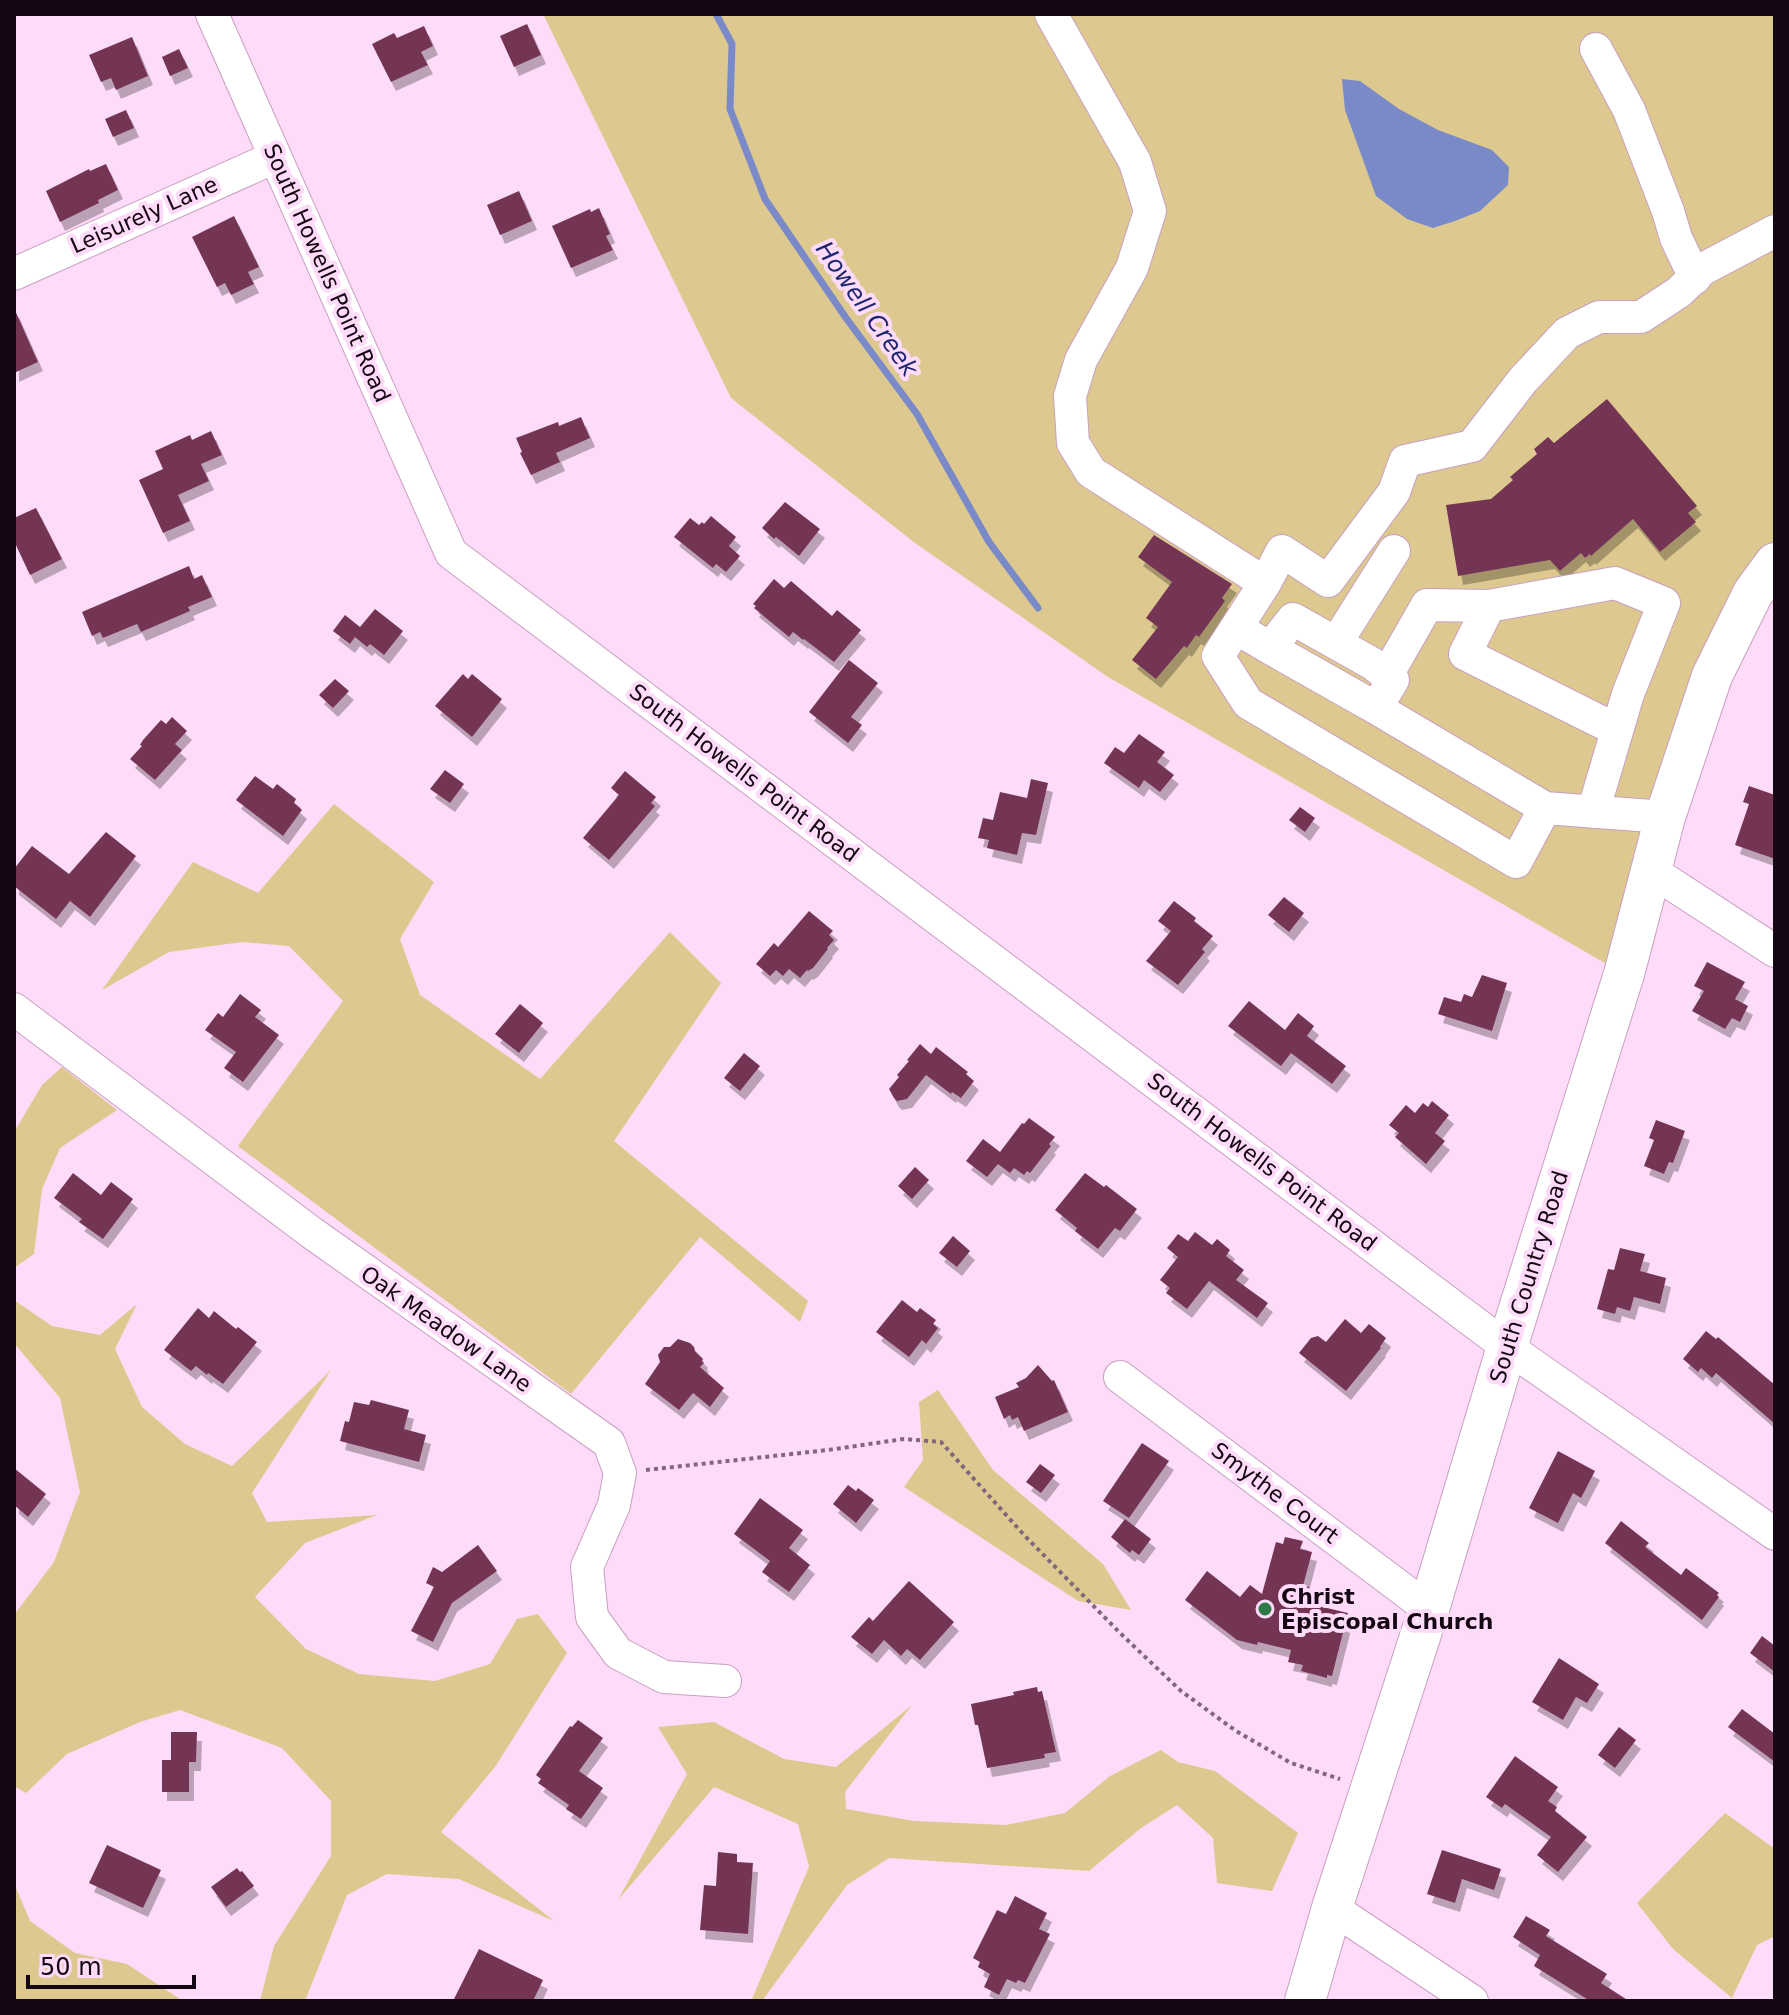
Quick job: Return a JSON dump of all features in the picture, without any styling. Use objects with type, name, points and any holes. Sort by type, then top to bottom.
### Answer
[{"type":"main road","name":"South Country Road","points":[[1305,2001],[1624,974],[1665,817],[1712,676],[1768,588]]},
{"type":"street","name":"South Howells Point Road","points":[[212,14],[451,553],[1507,1347],[1775,1534]]},
{"type":"street","points":[[1051,14],[1135,162],[1150,211],[1132,268],[1081,360],[1070,396],[1073,443],[1091,472],[1265,583]]},
{"type":"street","points":[[1596,49],[1629,110],[1676,238],[1695,278]]},
{"type":"street","name":"Leisurely Lane","points":[[14,274],[275,157]]},
{"type":"street","points":[[1545,808],[1516,862],[1248,703],[1218,656],[1282,551],[1328,581],[1394,492],[1405,461],[1472,446],[1523,380],[1567,333],[1599,317],[1641,317],[1679,292],[1703,269],[1775,231]]},
{"type":"street","points":[[1336,643],[1394,551]]},
{"type":"street","points":[[1387,675],[1427,605],[1489,606],[1615,583],[1664,603],[1628,694],[1593,812]]},
{"type":"street","points":[[1489,606],[1465,654],[1617,730]]},
{"type":"street","points":[[1270,648],[1293,619],[1336,643],[1373,664],[1393,680],[1376,708]]},
{"type":"street","points":[[1236,628],[1545,808],[1665,817]]},
{"type":"street","points":[[1650,870],[1775,951]]},
{"type":"street","name":"Oak Meadow Lane","points":[[14,1009],[312,1233],[609,1443],[620,1473]]},
{"type":"street","name":"Smythe Court","points":[[1120,1377],[1429,1609]]},
{"type":"street","points":[[620,1473],[614,1505],[587,1567],[592,1617],[618,1653],[664,1677],[725,1681]]},
{"type":"street","points":[[1332,1908],[1472,2001]]},
{"type":"path","points":[[620,1473],[904,1439],[941,1442],[1024,1535],[1181,1691],[1236,1731],[1291,1763],[1340,1779]]},
{"type":"shaded area","points":[[543,14],[1775,14],[1775,563],[1624,974],[1108,677],[915,543],[731,398]]},
{"type":"shaded area","points":[[334,804],[434,882],[400,939],[420,995],[540,1079],[670,932],[721,983],[614,1141],[808,1301],[800,1322],[700,1237],[571,1394],[238,1146],[343,1001],[289,946],[242,942],[169,952],[102,990],[193,862],[258,893]]},
{"type":"shaded area","points":[[62,1067],[117,1110],[60,1148],[42,1189],[34,1254],[14,1268],[14,1132],[42,1085]]},
{"type":"shaded area","points":[[14,1300],[52,1326],[100,1335],[137,1304],[115,1349],[142,1407],[185,1444],[232,1466],[331,1370],[252,1493],[267,1522],[377,1515],[305,1543],[255,1597],[306,1649],[359,1674],[435,1681],[490,1664],[517,1619],[538,1614],[567,1653],[495,1767],[441,1832],[554,1921],[459,1879],[387,1874],[347,1895],[305,2001],[260,2001],[274,1946],[331,1856],[331,1801],[282,1748],[180,1710],[140,1722],[67,1754],[26,1793],[14,1786],[14,1615],[54,1562],[80,1492],[60,1398],[14,1343]]},
{"type":"shaded area","points":[[938,1390],[993,1470],[1103,1564],[1131,1610],[1078,1601],[904,1487],[923,1460],[919,1402]]},
{"type":"shaded area","points":[[912,1705],[845,1792],[846,1809],[914,1821],[1006,1825],[1065,1813],[1110,1776],[1161,1750],[1178,1762],[1215,1771],[1298,1833],[1272,1891],[1217,1883],[1213,1838],[1177,1805],[1141,1828],[1089,1871],[889,1858],[847,1885],[762,2001],[751,2001],[809,1867],[798,1824],[714,1787],[618,1900],[687,1774],[658,1727],[714,1722],[784,1759],[836,1767]]},
{"type":"shaded area","points":[[1725,1813],[1775,1849],[1775,1936],[1757,1945],[1732,1998],[1673,1949],[1637,1903]]},
{"type":"shaded area","points":[[14,1883],[30,1921],[75,1953],[127,1964],[183,2001],[14,2001]]},
{"type":"water","points":[[1342,79],[1360,81],[1399,109],[1438,130],[1492,150],[1509,167],[1508,185],[1480,211],[1455,221],[1433,228],[1407,219],[1376,196],[1345,110]]},
{"type":"building","points":[[527,24],[541,55],[514,67],[500,36]]},
{"type":"building","points":[[424,26],[433,46],[421,52],[428,65],[391,82],[372,44],[394,33],[397,38]]},
{"type":"building","points":[[132,37],[148,76],[116,90],[111,78],[101,82],[89,55]]},
{"type":"building","points":[[179,49],[188,68],[170,76],[162,57]]},
{"type":"building","points":[[126,110],[134,128],[113,137],[105,119]]},
{"type":"building","points":[[106,164],[118,190],[60,222],[46,191],[89,169]]},
{"type":"building","points":[[519,191],[532,221],[500,235],[487,205]]},
{"type":"building","points":[[599,208],[613,250],[571,268],[552,226]]},
{"type":"building","points":[[234,216],[259,267],[248,272],[254,284],[231,295],[225,283],[217,287],[192,237]]},
{"type":"building","points":[[14,308],[38,362],[14,373]]},
{"type":"building","points":[[1607,399],[1697,506],[1688,513],[1696,522],[1660,552],[1633,519],[1591,556],[1585,558],[1581,553],[1560,571],[1550,560],[1458,576],[1446,505],[1491,499],[1513,480],[1510,477],[1537,454],[1534,449],[1548,437],[1554,443]]},
{"type":"building","points":[[581,417],[590,438],[556,453],[560,462],[531,475],[516,438]]},
{"type":"building","points":[[211,431],[222,455],[201,464],[209,481],[178,495],[190,521],[163,533],[139,480],[163,469],[155,451],[190,435],[192,440]]},
{"type":"building","points":[[785,502],[820,529],[799,556],[762,528]]},
{"type":"building","points":[[36,508],[62,559],[30,575],[14,541],[14,518]]},
{"type":"building","points":[[711,516],[736,537],[729,546],[740,556],[726,572],[716,564],[713,568],[674,537],[690,518],[699,525]]},
{"type":"building","points":[[1154,535],[1232,584],[1222,598],[1225,601],[1199,637],[1196,635],[1187,648],[1184,646],[1156,679],[1132,660],[1158,627],[1146,618],[1172,582],[1138,557]]},
{"type":"building","points":[[189,566],[194,579],[202,575],[212,597],[188,607],[190,611],[141,632],[137,624],[103,638],[100,632],[92,636],[82,612]]},
{"type":"building","points":[[774,579],[784,588],[791,581],[832,616],[837,610],[861,630],[834,662],[793,632],[789,637],[754,608],[756,606],[753,604]]},
{"type":"building","points":[[375,609],[403,631],[384,655],[355,637],[350,644],[333,631],[345,615],[360,627]]},
{"type":"building","points":[[849,660],[878,683],[851,717],[862,725],[848,743],[809,712]]},
{"type":"building","points":[[463,674],[468,679],[472,674],[502,699],[472,737],[435,706]]},
{"type":"building","points":[[335,679],[349,691],[333,708],[319,695]]},
{"type":"building","points":[[172,717],[187,731],[175,744],[182,750],[155,780],[130,759],[161,720],[166,724]]},
{"type":"building","points":[[1139,734],[1165,752],[1157,762],[1174,775],[1160,792],[1144,780],[1139,788],[1104,763],[1115,747],[1124,753]]},
{"type":"building","points":[[445,770],[464,784],[450,803],[430,789]]},
{"type":"building","points":[[625,771],[656,797],[651,803],[655,806],[609,860],[583,838],[619,795],[611,788]]},
{"type":"building","points":[[255,776],[273,789],[277,784],[296,799],[294,803],[302,810],[283,836],[236,800]]},
{"type":"building","points":[[1031,779],[1048,783],[1036,835],[1022,833],[1017,855],[987,848],[989,840],[978,838],[983,818],[993,820],[1000,792],[1027,798]]},
{"type":"building","points":[[1749,786],[1775,795],[1775,859],[1735,845],[1749,804],[1743,802]]},
{"type":"building","points":[[1300,807],[1315,818],[1305,832],[1289,820]]},
{"type":"building","points":[[106,832],[136,856],[90,917],[70,901],[56,919],[14,886],[14,869],[32,846],[69,874]]},
{"type":"building","points":[[1284,897],[1304,913],[1289,932],[1268,915]]},
{"type":"building","points":[[1174,901],[1213,936],[1202,949],[1205,952],[1178,985],[1146,961],[1171,931],[1158,921]]},
{"type":"building","points":[[809,911],[833,931],[829,935],[834,940],[813,968],[800,978],[789,969],[783,976],[776,970],[770,976],[756,964],[774,943],[778,947]]},
{"type":"building","points":[[1707,962],[1745,982],[1735,999],[1748,1006],[1740,1022],[1732,1018],[1725,1029],[1692,1011],[1704,991],[1694,986]]},
{"type":"building","points":[[1482,975],[1507,983],[1492,1031],[1438,1014],[1444,997],[1461,1002],[1464,994],[1472,997]]},
{"type":"building","points":[[240,994],[261,1010],[255,1017],[279,1035],[243,1082],[224,1068],[236,1052],[205,1030],[218,1013],[223,1017]]},
{"type":"building","points":[[1249,1001],[1285,1030],[1298,1013],[1314,1026],[1307,1036],[1346,1066],[1332,1084],[1291,1053],[1281,1066],[1228,1026]]},
{"type":"building","points":[[520,1004],[543,1023],[519,1053],[495,1034]]},
{"type":"building","points":[[920,1044],[931,1054],[936,1047],[968,1072],[966,1074],[974,1081],[961,1098],[926,1075],[907,1099],[897,1101],[894,1098],[889,1089]]},
{"type":"building","points":[[744,1053],[760,1066],[740,1091],[724,1078]]},
{"type":"building","points":[[1432,1101],[1449,1115],[1435,1133],[1445,1141],[1426,1164],[1395,1137],[1399,1133],[1389,1125],[1406,1105],[1415,1113],[1423,1103],[1428,1107]]},
{"type":"building","points":[[1029,1118],[1055,1137],[1030,1173],[1027,1171],[1024,1175],[1014,1168],[1010,1173],[998,1164],[987,1177],[966,1161],[983,1139],[1000,1152]]},
{"type":"building","points":[[1656,1120],[1685,1131],[1673,1163],[1669,1162],[1664,1174],[1644,1166],[1654,1140],[1649,1138]]},
{"type":"building","points":[[915,1167],[929,1180],[912,1199],[898,1186]]},
{"type":"building","points":[[73,1173],[101,1195],[111,1182],[133,1199],[103,1239],[54,1198]]},
{"type":"building","points":[[1085,1173],[1137,1209],[1120,1231],[1115,1228],[1098,1249],[1055,1210]]},
{"type":"building","points":[[1195,1232],[1212,1245],[1217,1239],[1230,1250],[1226,1256],[1244,1270],[1236,1280],[1268,1303],[1257,1318],[1209,1281],[1187,1309],[1166,1293],[1170,1288],[1160,1280],[1178,1257],[1167,1248],[1178,1234],[1188,1241]]},
{"type":"building","points":[[953,1236],[970,1251],[957,1267],[939,1253]]},
{"type":"building","points":[[1620,1248],[1645,1254],[1640,1271],[1666,1278],[1660,1304],[1634,1297],[1630,1311],[1617,1307],[1615,1314],[1597,1309],[1608,1269],[1614,1270]]},
{"type":"building","points":[[902,1300],[917,1312],[920,1308],[936,1320],[933,1324],[938,1328],[926,1344],[922,1340],[909,1357],[876,1332]]},
{"type":"building","points":[[198,1308],[209,1318],[214,1311],[257,1342],[223,1384],[196,1366],[191,1371],[164,1350]]},
{"type":"building","points":[[1345,1319],[1361,1333],[1369,1324],[1386,1338],[1346,1391],[1299,1353],[1311,1338],[1318,1336],[1326,1342]]},
{"type":"building","points":[[1706,1331],[1716,1339],[1718,1337],[1775,1385],[1775,1424],[1716,1373],[1712,1378],[1701,1368],[1698,1372],[1683,1359]]},
{"type":"building","points":[[678,1339],[694,1347],[703,1359],[700,1367],[724,1388],[710,1407],[693,1393],[679,1410],[645,1384],[660,1362],[658,1355],[664,1347],[670,1347]]},
{"type":"building","points":[[1038,1365],[1054,1380],[1068,1412],[1024,1431],[1018,1417],[1012,1420],[1010,1415],[1004,1419],[995,1397],[1019,1387],[1016,1383],[1026,1378]]},
{"type":"building","points":[[371,1400],[409,1410],[404,1429],[426,1435],[419,1462],[340,1441],[354,1402],[369,1405]]},
{"type":"building","points":[[1142,1443],[1169,1461],[1129,1518],[1103,1501]]},
{"type":"building","points":[[1558,1451],[1595,1471],[1581,1498],[1573,1493],[1558,1523],[1529,1508]]},
{"type":"building","points":[[1040,1464],[1055,1475],[1041,1493],[1026,1482]]},
{"type":"building","points":[[14,1468],[46,1494],[28,1517],[14,1505]]},
{"type":"building","points":[[848,1485],[874,1500],[856,1523],[833,1504]]},
{"type":"building","points":[[760,1498],[803,1530],[789,1548],[810,1565],[789,1592],[762,1572],[770,1561],[734,1534]]},
{"type":"building","points":[[1125,1519],[1151,1539],[1139,1555],[1132,1550],[1130,1553],[1111,1537]]},
{"type":"building","points":[[1621,1521],[1649,1543],[1645,1547],[1681,1575],[1686,1568],[1719,1593],[1702,1620],[1605,1543]]},
{"type":"building","name":"Christ Episcopal Church","points":[[1285,1537],[1303,1541],[1300,1549],[1312,1552],[1303,1586],[1309,1587],[1306,1603],[1348,1613],[1332,1676],[1327,1675],[1327,1678],[1301,1671],[1303,1665],[1288,1662],[1291,1650],[1237,1640],[1185,1600],[1207,1571],[1240,1597],[1250,1585],[1262,1594],[1276,1542],[1283,1544]]},
{"type":"building","points":[[478,1545],[497,1571],[452,1603],[433,1642],[411,1631],[434,1587],[426,1583],[433,1567],[442,1572]]},
{"type":"building","points":[[909,1581],[954,1622],[920,1660],[907,1649],[901,1656],[884,1640],[872,1654],[851,1637],[869,1617],[873,1621]]},
{"type":"building","points":[[1762,1636],[1775,1646],[1775,1672],[1750,1653]]},
{"type":"building","points":[[1559,1658],[1599,1684],[1587,1703],[1576,1697],[1563,1720],[1532,1702]]},
{"type":"building","points":[[1037,1687],[1038,1692],[1042,1691],[1056,1752],[1044,1754],[1045,1758],[987,1768],[971,1704]]},
{"type":"building","points":[[1742,1709],[1775,1734],[1775,1762],[1728,1727]]},
{"type":"building","points":[[578,1720],[603,1738],[579,1771],[603,1788],[581,1819],[566,1809],[569,1805],[538,1783],[541,1779],[536,1775],[570,1726]]},
{"type":"building","points":[[1619,1727],[1636,1740],[1615,1768],[1598,1755]]},
{"type":"building","points":[[171,1732],[197,1732],[196,1762],[189,1762],[189,1792],[162,1792],[162,1760],[171,1760]]},
{"type":"building","points":[[1515,1756],[1558,1787],[1548,1801],[1557,1807],[1555,1811],[1587,1837],[1558,1872],[1537,1855],[1551,1837],[1505,1804],[1502,1808],[1486,1797]]},
{"type":"building","points":[[107,1845],[161,1870],[143,1908],[89,1883]]},
{"type":"building","points":[[1442,1850],[1501,1869],[1494,1890],[1462,1879],[1455,1903],[1427,1894]]},
{"type":"building","points":[[718,1852],[737,1854],[737,1862],[753,1863],[748,1934],[700,1930],[704,1885],[716,1886]]},
{"type":"building","points":[[237,1868],[254,1886],[226,1907],[211,1887]]},
{"type":"building","points":[[1015,1896],[1047,1913],[1039,1929],[1050,1934],[1025,1983],[1007,1979],[999,1995],[984,1987],[990,1974],[978,1967],[980,1962],[973,1958],[997,1910],[1006,1914]]},
{"type":"building","points":[[1526,1916],[1550,1930],[1546,1936],[1607,1974],[1601,1983],[1629,2001],[1590,2001],[1534,1966],[1540,1955],[1513,1937]]},
{"type":"building","points":[[479,1949],[543,1980],[533,2001],[453,2001]]},
{"type":"waterway","name":"Howell Creek","points":[[716,14],[732,44],[730,109],[765,199],[846,318],[917,414],[989,542],[1038,608]]},
{"type":"place","name":"Christ Episcopal Church","points":[[1265,1609]]}]
